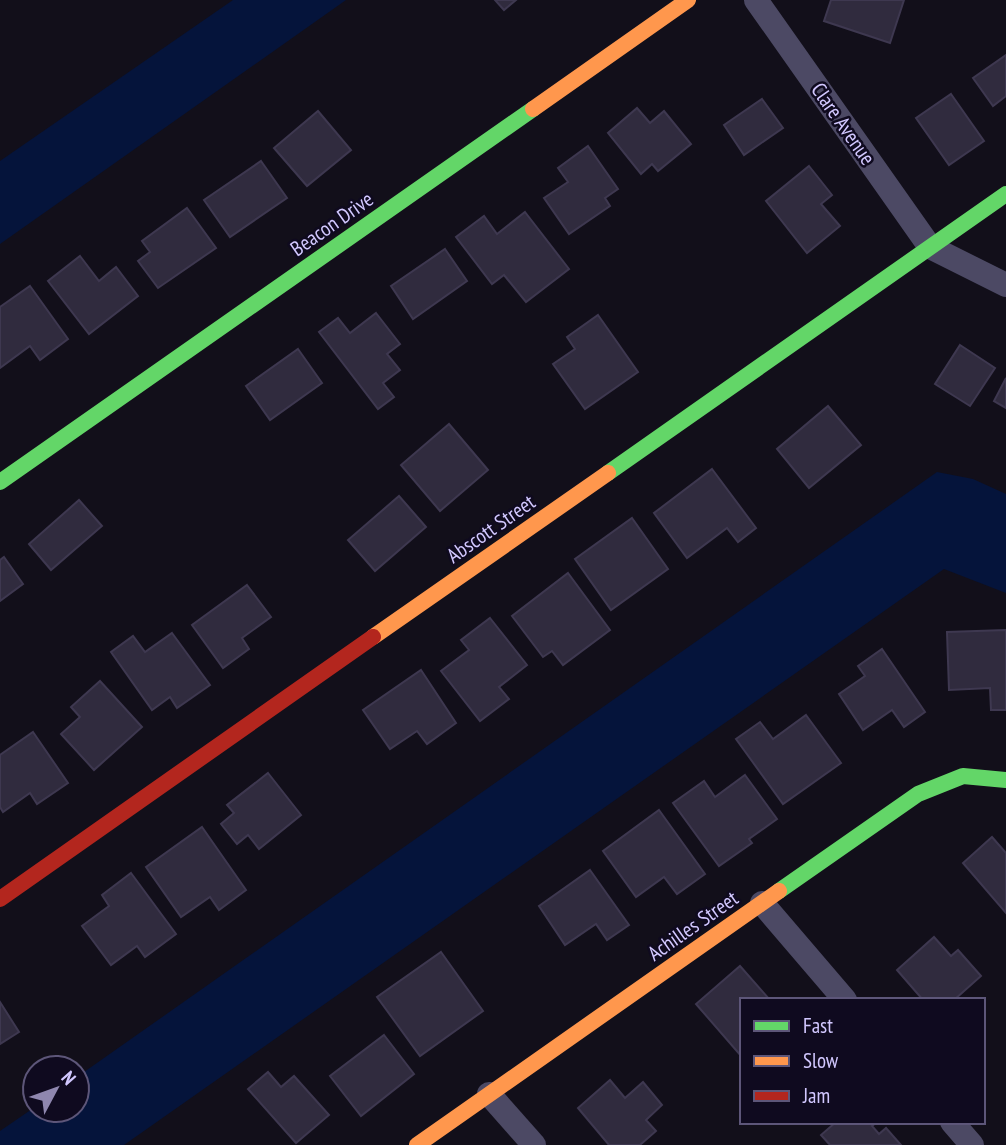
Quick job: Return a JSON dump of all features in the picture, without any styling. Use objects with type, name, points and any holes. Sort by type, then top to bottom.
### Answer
[{"type":"street","name":"Beacon Drive","points":[[0,482],[688,0]]},
{"type":"street","name":"Clare Avenue","points":[[756,0],[930,247]]},
{"type":"street","name":"Abscott Street","points":[[0,899],[1006,194]]},
{"type":"street","points":[[930,247],[1006,285]]},
{"type":"street","name":"Achilles Street","points":[[417,1145],[918,794],[963,776],[1006,780]]},
{"type":"street","points":[[762,903],[843,998]]},
{"type":"street","points":[[489,1094],[534,1145]]},
{"type":"street","points":[[954,1124],[972,1145]]},
{"type":"water","points":[[233,0],[346,0],[0,244],[0,161]]},
{"type":"water","points":[[937,472],[973,479],[1006,494],[1006,593],[944,569],[124,1145],[0,1145],[0,1131],[21,1117],[21,1124],[91,1124],[91,1067]]},
{"type":"building","points":[[495,0],[516,0],[504,10]]},
{"type":"building","points":[[831,0],[904,0],[890,43],[824,21]]},
{"type":"building","points":[[1006,55],[1006,96],[993,106],[973,78]]},
{"type":"building","points":[[951,94],[984,141],[949,165],[916,118]]},
{"type":"building","points":[[762,99],[783,128],[744,155],[724,125]]},
{"type":"building","points":[[637,108],[650,123],[664,111],[691,144],[658,171],[652,164],[641,174],[608,133]]},
{"type":"building","points":[[318,111],[351,150],[307,186],[274,148]]},
{"type":"building","points":[[588,146],[618,189],[605,198],[610,206],[569,234],[544,198],[568,182],[558,168]]},
{"type":"building","points":[[261,161],[287,198],[230,237],[204,200]]},
{"type":"building","points":[[809,166],[832,195],[821,204],[840,226],[807,253],[766,201]]},
{"type":"building","points":[[187,208],[216,248],[158,288],[138,261],[150,252],[142,241]]},
{"type":"building","points":[[525,212],[569,269],[526,302],[504,275],[492,284],[456,237],[484,216],[497,234]]},
{"type":"building","points":[[445,249],[467,281],[413,319],[391,286]]},
{"type":"building","points":[[80,256],[99,281],[116,267],[138,296],[89,334],[48,281]]},
{"type":"building","points":[[30,286],[68,339],[40,360],[30,346],[0,368],[0,307]]},
{"type":"building","points":[[376,313],[400,344],[387,354],[400,370],[383,383],[394,397],[378,409],[319,332],[338,318],[350,333]]},
{"type":"building","points":[[598,315],[638,372],[585,409],[553,364],[575,349],[567,337]]},
{"type":"building","points":[[960,345],[995,368],[970,406],[935,384]]},
{"type":"building","points":[[298,349],[322,383],[270,420],[246,386]]},
{"type":"building","points":[[1006,378],[1006,408],[994,401]]},
{"type":"building","points":[[828,406],[861,445],[809,488],[777,449]]},
{"type":"building","points":[[449,424],[488,470],[440,511],[401,465]]},
{"type":"building","points":[[712,469],[756,528],[738,542],[727,528],[687,558],[654,513]]},
{"type":"building","points":[[399,496],[426,527],[375,571],[348,540]]},
{"type":"building","points":[[79,500],[102,526],[51,570],[29,544]]},
{"type":"building","points":[[632,518],[668,569],[611,610],[575,559]]},
{"type":"building","points":[[4,557],[23,584],[0,601],[0,560]]},
{"type":"building","points":[[568,573],[610,630],[563,665],[552,651],[543,657],[512,616]]},
{"type":"building","points":[[247,585],[271,617],[242,638],[249,649],[223,668],[192,625]]},
{"type":"building","points":[[490,618],[527,665],[499,687],[509,699],[480,721],[441,671],[469,650],[461,640]]},
{"type":"building","points":[[1006,630],[1006,710],[991,710],[990,688],[949,690],[947,632]]},
{"type":"building","points":[[172,633],[210,685],[177,708],[170,697],[152,710],[111,652],[133,636],[145,652]]},
{"type":"building","points":[[882,649],[925,712],[904,727],[892,710],[863,730],[839,694],[865,676],[858,666]]},
{"type":"building","points":[[421,670],[456,723],[427,744],[417,731],[390,749],[363,710]]},
{"type":"building","points":[[100,681],[142,727],[94,770],[61,734],[80,717],[71,707]]},
{"type":"building","points":[[806,715],[841,763],[783,804],[736,739],[760,722],[773,739]]},
{"type":"building","points":[[33,732],[68,783],[37,804],[30,793],[3,812],[0,807],[0,755]]},
{"type":"building","points":[[268,773],[301,815],[259,849],[248,835],[237,844],[221,824],[234,813],[227,805]]},
{"type":"building","points":[[745,775],[777,819],[749,839],[752,843],[719,866],[673,803],[704,781],[715,797]]},
{"type":"building","points":[[659,810],[705,874],[677,894],[664,877],[636,897],[603,851]]},
{"type":"building","points":[[202,827],[246,890],[219,910],[210,897],[181,917],[146,867]]},
{"type":"building","points":[[992,837],[1006,853],[1006,913],[963,863]]},
{"type":"building","points":[[590,870],[629,925],[607,940],[596,924],[565,945],[539,906]]},
{"type":"building","points":[[131,873],[176,934],[145,957],[137,946],[111,965],[82,926],[109,906],[102,895]]},
{"type":"building","points":[[934,937],[951,956],[958,950],[981,976],[956,998],[921,998],[897,970]]},
{"type":"building","points":[[441,952],[483,1011],[420,1056],[377,997]]},
{"type":"building","points":[[740,966],[768,998],[740,998],[740,1055],[696,1004]]},
{"type":"building","points":[[0,1002],[19,1032],[0,1044]]},
{"type":"building","points":[[384,1035],[414,1074],[361,1116],[330,1076]]},
{"type":"building","points":[[268,1072],[281,1087],[294,1076],[329,1115],[296,1143],[248,1089]]},
{"type":"building","points":[[610,1080],[625,1098],[643,1082],[662,1105],[646,1120],[656,1131],[640,1145],[609,1145],[578,1108]]},
{"type":"building","points":[[834,1124],[874,1124],[872,1126],[879,1134],[886,1128],[901,1145],[830,1145],[821,1135]]},
{"type":"traffic: fast","points":[[0,482],[533,109]]},
{"type":"traffic: fast","points":[[608,473],[1006,194]]},
{"type":"traffic: fast","points":[[779,891],[918,794],[963,776],[1006,780]]},
{"type":"traffic: slow","points":[[533,109],[688,0]]},
{"type":"traffic: slow","points":[[373,637],[608,473]]},
{"type":"traffic: slow","points":[[417,1145],[779,891]]},
{"type":"traffic: jam","points":[[0,899],[373,637]]}]
